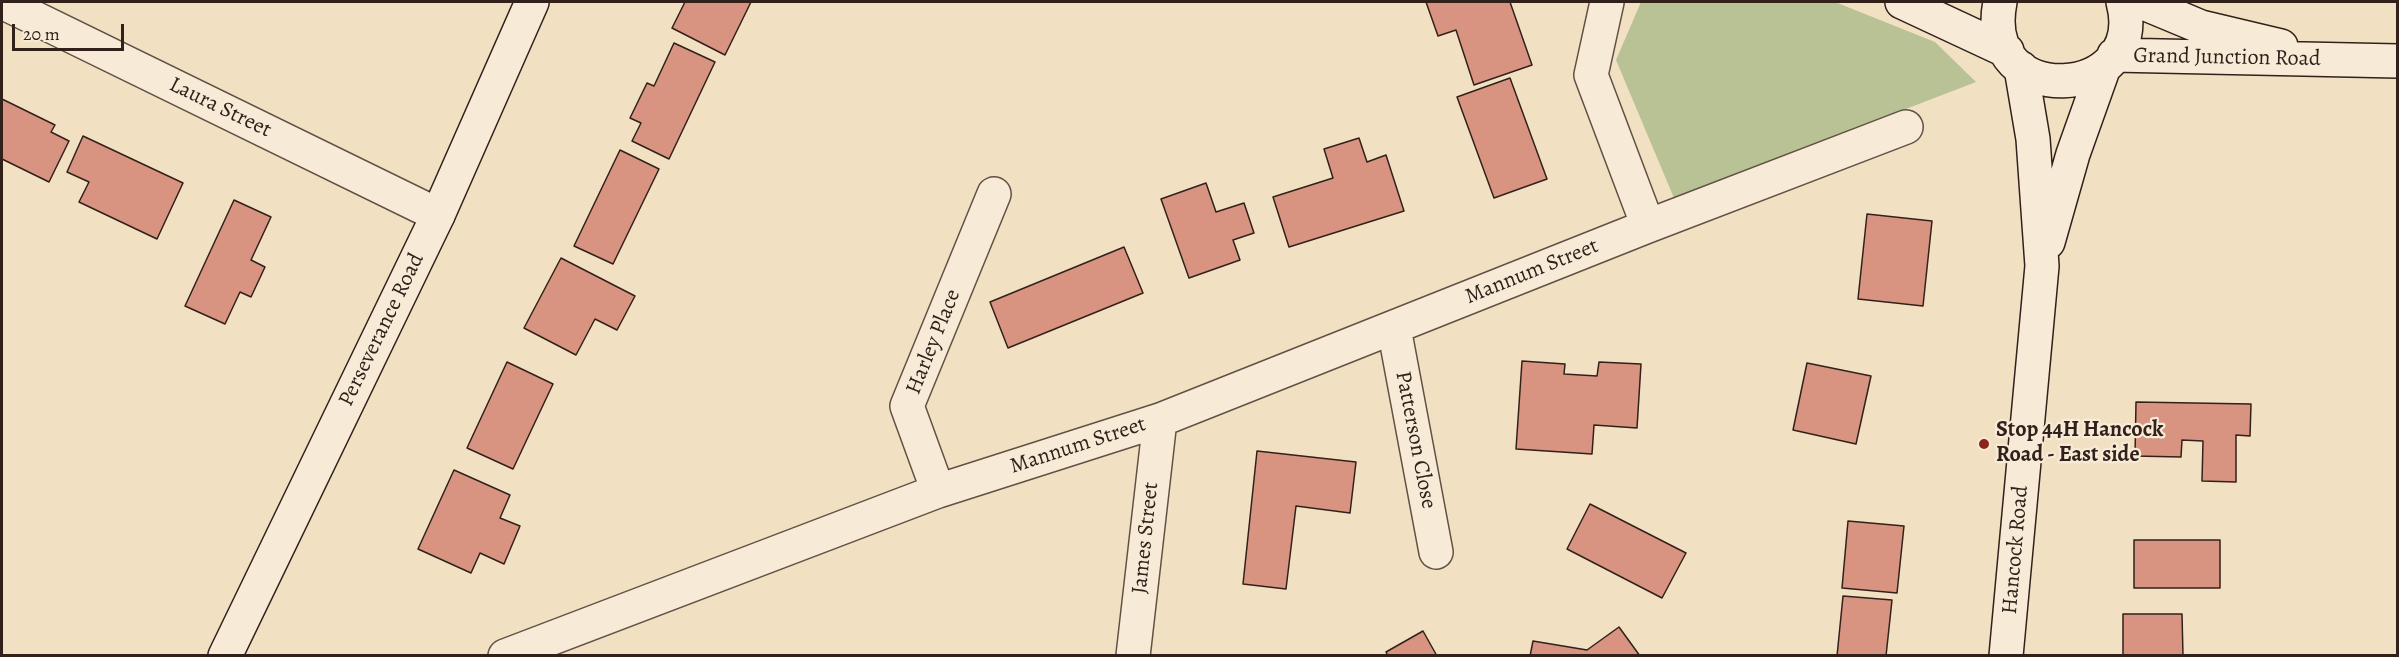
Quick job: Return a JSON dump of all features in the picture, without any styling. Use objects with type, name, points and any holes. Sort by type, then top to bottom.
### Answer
[{"type":"street","name":"Laura Street","points":[[2,2],[438,215]]},
{"type":"street","name":"Perseverance Road","points":[[225,656],[438,215],[532,2]]},
{"type":"street","points":[[1607,2],[1591,75],[1648,226]]},
{"type":"street","points":[[1902,2],[2014,60],[2048,81],[2078,80],[2109,61]]},
{"type":"street","name":"Hancock Road","points":[[2000,2],[1998,26],[2014,60],[2033,139],[2042,266],[2006,656]]},
{"type":"street","name":"Hancock Road","points":[[2042,266],[2073,154],[2109,61],[2122,41],[2126,25],[2123,2]]},
{"type":"street","name":"Grand Junction Road","points":[[2141,2],[2200,27],[2341,61]]},
{"type":"street","name":"Grand Junction Road","points":[[2109,61],[2397,62]]},
{"type":"street","name":"Mannum Street","points":[[505,656],[938,491],[1160,420],[1648,226],[1906,127]]},
{"type":"street","name":"Harley Place","points":[[938,491],[907,406],[994,194]]},
{"type":"street","name":"Patterson Close","points":[[1394,328],[1436,552]]},
{"type":"street","name":"James Street","points":[[1133,656],[1160,420]]},
{"type":"green space","points":[[1641,2],[1835,2],[1935,42],[1976,82],[1674,198],[1616,60]]},
{"type":"building","points":[[685,2],[751,2],[725,55],[672,28]]},
{"type":"building","points":[[1426,2],[1510,2],[1532,65],[1474,85],[1456,30],[1438,36]]},
{"type":"building","points":[[674,43],[715,62],[669,159],[632,141],[641,123],[630,118],[647,83],[654,86]]},
{"type":"building","points":[[1510,78],[1547,179],[1494,198],[1457,97]]},
{"type":"building","points":[[2,99],[55,125],[51,132],[69,141],[49,182],[2,159]]},
{"type":"building","points":[[83,136],[183,183],[157,239],[79,202],[89,182],[67,172]]},
{"type":"building","points":[[1359,138],[1367,162],[1386,155],[1404,211],[1289,247],[1273,197],[1333,178],[1324,149]]},
{"type":"building","points":[[620,150],[659,169],[613,264],[574,246]]},
{"type":"building","points":[[1206,183],[1216,212],[1244,203],[1254,233],[1233,240],[1240,260],[1189,278],[1161,199]]},
{"type":"building","points":[[234,200],[271,217],[251,260],[265,267],[251,297],[240,292],[225,324],[185,306]]},
{"type":"building","points":[[1867,214],[1932,221],[1923,306],[1858,299]]},
{"type":"building","points":[[1124,247],[1143,293],[1008,348],[990,302]]},
{"type":"building","points":[[561,258],[635,296],[617,330],[595,319],[576,355],[524,328]]},
{"type":"building","points":[[1522,361],[1565,364],[1564,374],[1597,376],[1599,362],[1641,364],[1637,428],[1594,425],[1592,454],[1516,449]]},
{"type":"building","points":[[507,362],[553,384],[513,469],[467,448]]},
{"type":"building","points":[[1807,363],[1871,376],[1856,444],[1793,430]]},
{"type":"building","points":[[2136,402],[2251,404],[2250,436],[2236,435],[2236,482],[2202,481],[2203,441],[2182,440],[2181,457],[2135,456]]},
{"type":"building","points":[[1257,451],[1356,462],[1350,513],[1296,506],[1286,589],[1243,584]]},
{"type":"building","points":[[454,470],[510,495],[500,518],[520,526],[504,564],[480,553],[471,573],[418,549]]},
{"type":"building","points":[[1590,504],[1686,553],[1662,598],[1567,549]]},
{"type":"building","points":[[1848,521],[1904,526],[1897,593],[1842,588]]},
{"type":"building","points":[[2134,540],[2220,540],[2220,588],[2134,588]]},
{"type":"building","points":[[1843,596],[1892,600],[1886,656],[1837,656]]},
{"type":"building","points":[[2123,614],[2182,614],[2183,656],[2123,656]]},
{"type":"building","points":[[1619,627],[1640,656],[1530,656],[1533,641],[1587,650]]},
{"type":"building","points":[[1423,631],[1437,656],[1388,656],[1386,652]]},
{"type":"place","name":"Stop 44H Hancock Road - East side","points":[[1984,444]]}]
